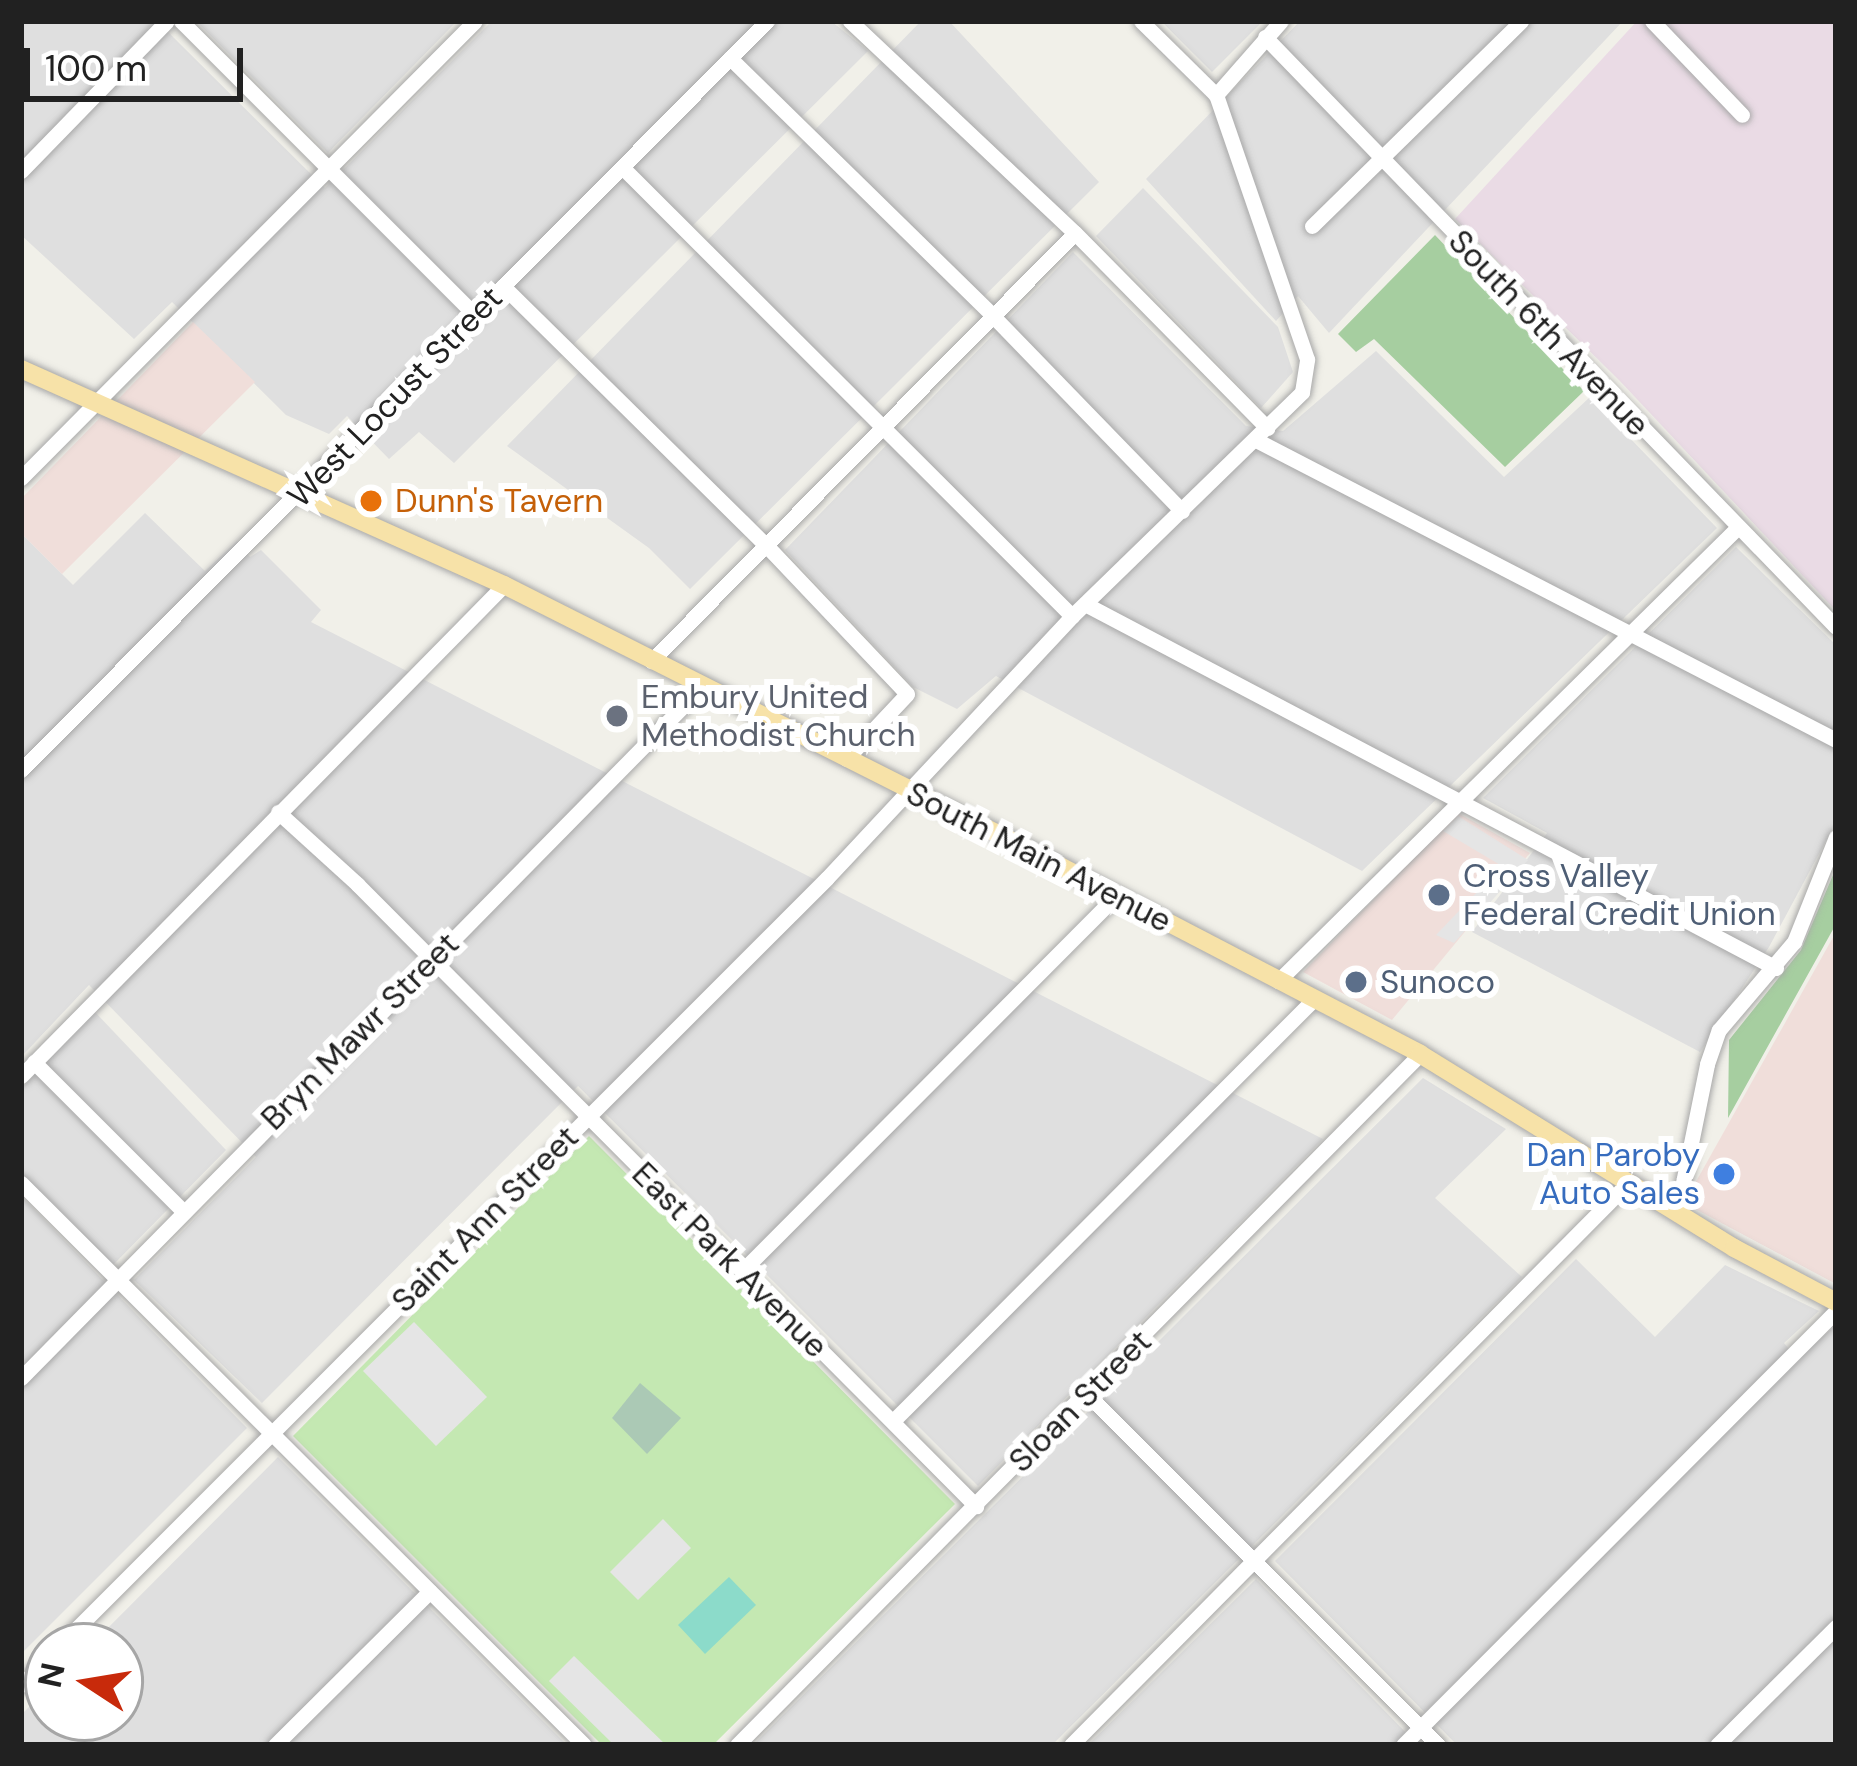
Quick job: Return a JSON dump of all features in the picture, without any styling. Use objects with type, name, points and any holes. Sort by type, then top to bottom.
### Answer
[{"type":"main road","name":"South Main Avenue","points":[[21,369],[504,585],[907,788],[1420,1054],[1677,1212],[1836,1302]]},
{"type":"street","points":[[21,171],[167,21]]},
{"type":"street","points":[[181,21],[476,316]]},
{"type":"street","points":[[21,478],[475,21]]},
{"type":"street","name":"West Locust Street","points":[[21,770],[767,21]]},
{"type":"street","points":[[850,21],[1075,233],[1261,434],[1628,635],[1836,740]]},
{"type":"street","points":[[1141,21],[1216,95],[1281,21]]},
{"type":"street","points":[[1312,226],[1521,21]]},
{"type":"street","points":[[1652,21],[1742,115]]},
{"type":"street","name":"South 6th Avenue","points":[[1264,37],[1836,627]]},
{"type":"street","points":[[730,58],[992,315],[1182,511]]},
{"type":"street","name":"Saint Ann Street","points":[[83,1622],[827,878],[1072,616],[1303,392],[1307,359],[1216,95]]},
{"type":"street","points":[[624,169],[1072,616]]},
{"type":"street","points":[[651,661],[1075,233]]},
{"type":"street","points":[[503,286],[764,542],[907,694],[846,759]]},
{"type":"street","points":[[1278,981],[1738,527]]},
{"type":"street","points":[[21,1076],[504,585]]},
{"type":"street","points":[[1085,604],[1776,968]]},
{"type":"street","name":"Bryn Mawr Street","points":[[21,1378],[702,687]]},
{"type":"street","name":"East Park Avenue","points":[[278,812],[976,1506]]},
{"type":"street","points":[[1677,1212],[1719,1030],[1794,942],[1836,837]]},
{"type":"street","points":[[742,1271],[1116,896]]},
{"type":"street","points":[[893,1420],[1312,1000]]},
{"type":"street","name":"Sloan Street","points":[[737,1745],[1420,1054]]},
{"type":"street","points":[[34,1062],[184,1212]]},
{"type":"street","points":[[1071,1745],[1629,1182]]},
{"type":"street","points":[[21,1183],[576,1742]]},
{"type":"street","points":[[1403,1745],[1836,1311]]},
{"type":"street","points":[[1086,1393],[1438,1745]]},
{"type":"street","points":[[275,1745],[430,1591]]},
{"type":"street","points":[[1718,1745],[1836,1628]]},
{"type":"shaded area","points":[[21,21],[157,21],[325,188],[492,21],[831,21],[868,51],[454,463],[419,432],[389,459],[347,416],[329,434],[286,415],[172,302],[134,339],[21,235]]},
{"type":"shaded area","points":[[196,21],[457,21],[328,153]]},
{"type":"shaded area","points":[[921,21],[949,21],[1099,182],[690,589],[649,548],[507,446]]},
{"type":"shaded area","points":[[1161,21],[1263,21],[1212,72]]},
{"type":"shaded area","points":[[1300,21],[1623,21],[1329,333],[1298,296],[1276,321],[1146,179]]},
{"type":"shaded area","points":[[1637,21],[1836,21],[1836,611],[1619,380],[1455,219]]},
{"type":"shaded area","points":[[1143,188],[1278,327],[1293,372],[1261,408],[1096,236]]},
{"type":"shaded area","points":[[1073,252],[1246,426],[1283,431],[1376,351],[1504,477],[1590,397],[1717,528],[1362,871],[996,676],[957,709],[913,687],[785,550]]},
{"type":"shaded area","points":[[193,322],[255,382],[62,574],[21,533],[21,499]]},
{"type":"shaded area","points":[[145,513],[205,571],[237,541],[250,557],[261,550],[321,610],[311,622],[1323,1139],[978,1486],[578,1086],[262,1403],[134,1280],[256,1157],[89,985],[21,1057],[21,533],[73,585]]},
{"type":"shaded area","points":[[1736,547],[1836,645],[1836,822],[1769,947],[1700,1052],[1472,932],[1547,833],[1483,798]]},
{"type":"shaded area","points":[[1458,813],[1530,853],[1392,1020],[1303,972]]},
{"type":"shaded area","points":[[1458,816],[1528,860],[1454,943],[1436,935],[1502,866],[1443,831]]},
{"type":"shaded area","points":[[1836,932],[1836,1284],[1684,1203]]},
{"type":"shaded area","points":[[95,1012],[226,1150],[113,1265],[21,1173],[21,1089]]},
{"type":"shaded area","points":[[1423,1078],[1506,1129],[1435,1198],[1522,1277],[1052,1745],[753,1745]]},
{"type":"shaded area","points":[[21,1196],[247,1428],[53,1622],[24,1622],[21,1654]]},
{"type":"shaded area","points":[[1576,1259],[1655,1337],[1725,1265],[1819,1311],[1784,1343],[1797,1359],[1836,1325],[1836,1745],[1457,1745],[1275,1561]]},
{"type":"shaded area","points":[[414,1322],[487,1397],[436,1446],[363,1371]]},
{"type":"shaded area","points":[[278,1457],[567,1745],[21,1745],[24,1712],[24,1742],[144,1742],[144,1622],[114,1622]]},
{"type":"shaded area","points":[[663,1519],[691,1548],[638,1600],[610,1572]]},
{"type":"shaded area","points":[[729,1577],[756,1605],[705,1654],[678,1625]]},
{"type":"shaded area","points":[[1256,1579],[1418,1745],[1088,1745]]},
{"type":"shaded area","points":[[574,1656],[666,1745],[614,1745],[549,1681]]},
{"type":"green space","points":[[1435,235],[1584,391],[1505,467],[1374,339],[1356,352],[1338,334]]},
{"type":"green space","points":[[1836,868],[1836,924],[1728,1118],[1729,1040],[1801,950]]},
{"type":"green space","points":[[589,1136],[955,1504],[713,1745],[602,1745],[293,1436]]},
{"type":"green space","points":[[640,1383],[681,1418],[647,1454],[612,1418]]},
{"type":"place","name":"Dunn's Tavern","points":[[371,501]]},
{"type":"place","name":"Embury United Methodist Church","points":[[617,716]]},
{"type":"place","name":"Cross Valley Federal Credit Union","points":[[1439,895]]},
{"type":"place","name":"Sunoco","points":[[1356,982]]},
{"type":"place","name":"Dan Paroby Auto Sales","points":[[1724,1174]]}]
